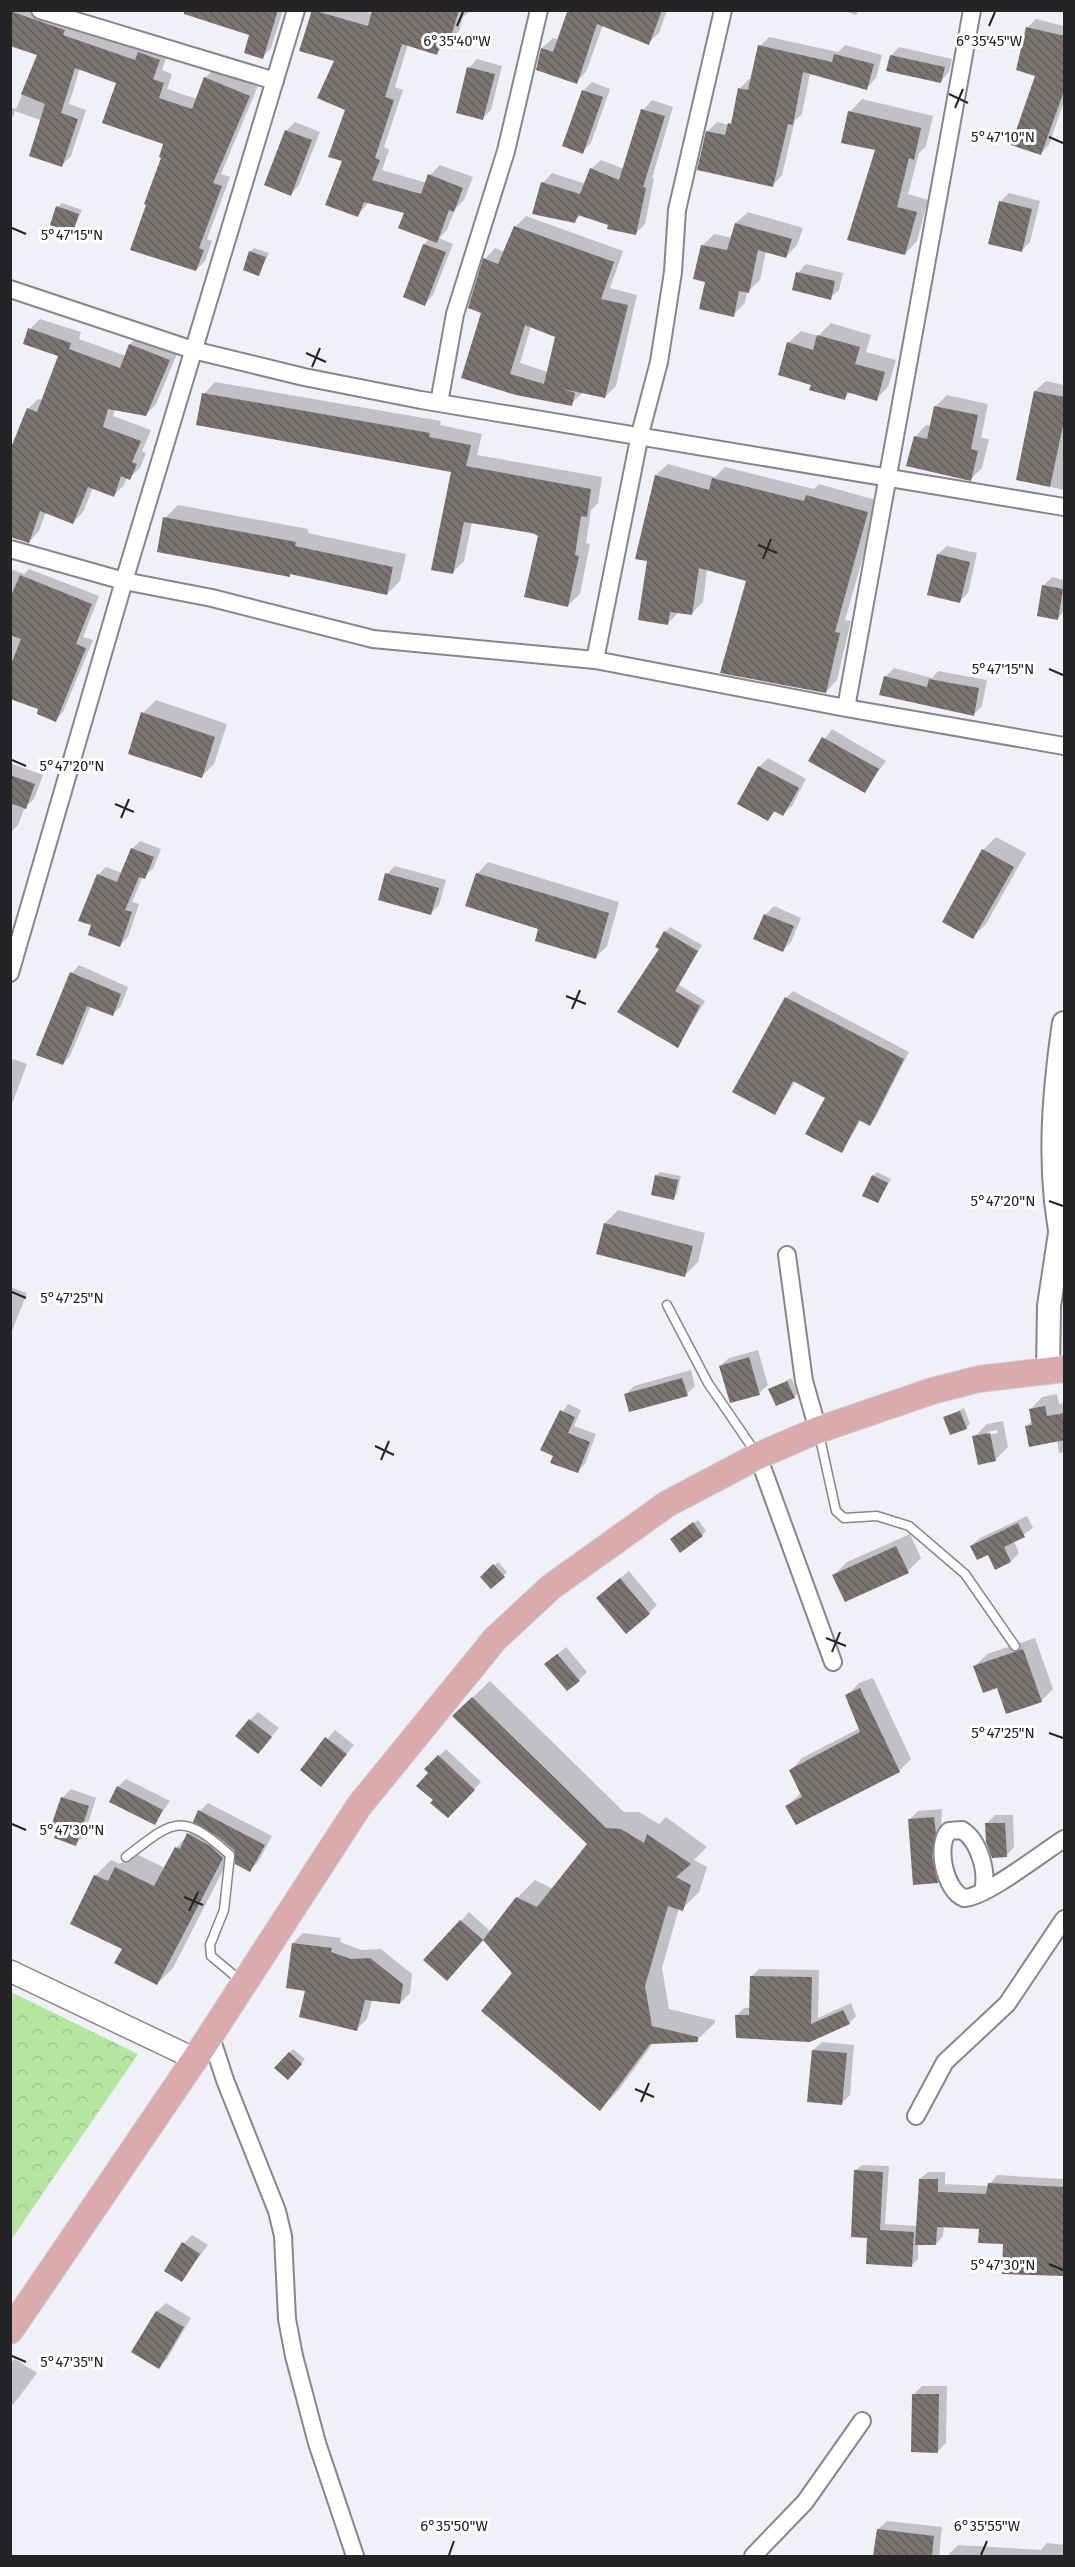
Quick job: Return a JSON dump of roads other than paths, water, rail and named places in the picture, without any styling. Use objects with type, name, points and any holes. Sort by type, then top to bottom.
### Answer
[{"type":"main road","points":[[10,2331],[195,2059],[358,1806],[495,1639],[551,1587],[667,1504],[758,1456],[818,1430],[932,1391],[979,1379],[1056,1369],[1049,1306],[1062,1241],[1058,1069],[1065,1023]]},
{"type":"street","points":[[40,10],[66,14],[275,81]]},
{"type":"street","points":[[10,973],[124,581],[296,10]]},
{"type":"street","points":[[439,403],[454,314],[506,151],[539,10]]},
{"type":"street","points":[[595,660],[640,434],[659,362],[673,272],[677,210],[723,10]]},
{"type":"street","points":[[846,708],[972,10]]},
{"type":"street","points":[[10,289],[194,350],[304,377],[439,403],[640,434],[1065,507]]},
{"type":"street","points":[[10,549],[124,581],[212,598],[373,639],[595,660],[846,708],[1065,746]]},
{"type":"street","points":[[787,1255],[804,1381],[818,1430]]},
{"type":"street","points":[[758,1456],[833,1662]]},
{"type":"street","points":[[983,1891],[1065,1839]]},
{"type":"street","points":[[916,2116],[945,2062],[1008,2004],[1065,1919]]},
{"type":"street","points":[[10,1971],[195,2059]]},
{"type":"street","points":[[210,2034],[225,2080],[277,2211],[283,2236],[287,2319],[294,2356],[317,2443],[355,2556]]},
{"type":"street","points":[[753,2556],[805,2502],[862,2421]]},
{"type":"lane","points":[[667,1305],[708,1383],[758,1456]]},
{"type":"lane","points":[[818,1430],[836,1511],[844,1518],[877,1516],[909,1526],[965,1574],[1015,1646]]},
{"type":"lane","points":[[126,1857],[165,1827],[182,1825],[204,1831],[230,1855],[224,1910],[210,1945],[211,1956],[244,1983]]}]
